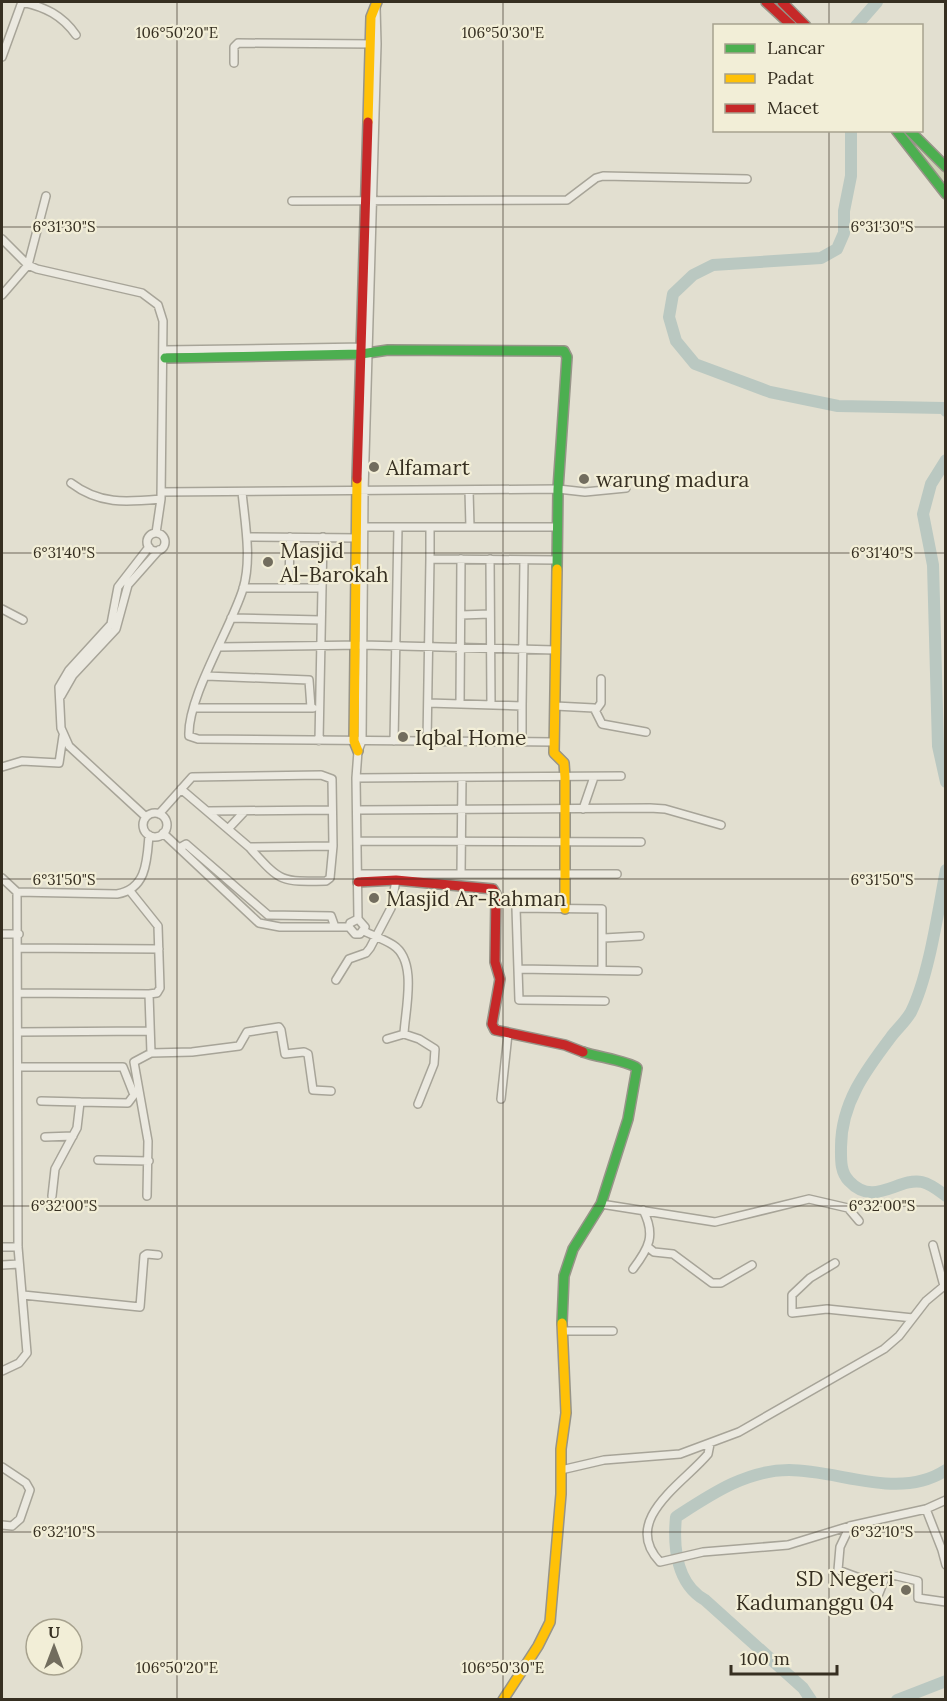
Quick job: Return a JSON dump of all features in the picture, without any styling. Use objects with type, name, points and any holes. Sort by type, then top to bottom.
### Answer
[{"type":"street","points":[[2,57],[22,2],[46,8],[67,22],[76,35]]},
{"type":"street","points":[[766,2],[790,24]]},
{"type":"street","points":[[782,2],[804,24]]},
{"type":"street","points":[[358,919],[356,778],[360,538],[374,44],[371,17],[377,4]]},
{"type":"street","points":[[234,63],[234,47],[238,43],[374,44]]},
{"type":"street","points":[[897,132],[945,194]]},
{"type":"street","points":[[911,132],[945,167]]},
{"type":"street","points":[[292,201],[567,200],[596,178],[603,176],[747,179]]},
{"type":"street","points":[[2,295],[27,265],[46,196]]},
{"type":"street","points":[[2,239],[27,265],[149,296],[161,310],[165,354],[161,495],[156,533]]},
{"type":"street","points":[[165,354],[365,350],[558,349],[564,351],[567,357],[558,489],[554,742],[555,755],[564,763],[565,777],[565,909]]},
{"type":"street","points":[[71,483],[83,492],[106,501],[161,495],[242,492],[558,489],[585,492],[626,488]]},
{"type":"street","points":[[469,490],[470,527]]},
{"type":"street","points":[[242,492],[247,537],[243,588],[194,708],[189,731],[191,738],[554,742]]},
{"type":"street","points":[[361,527],[557,527]]},
{"type":"street","points":[[394,741],[398,527]]},
{"type":"street","points":[[427,742],[430,527]]},
{"type":"street","points":[[2,767],[22,761],[59,763],[63,733],[60,682],[111,624],[118,587],[149,547],[149,536],[156,533]]},
{"type":"street","points":[[61,698],[68,680],[116,629],[128,585],[159,550],[164,541],[156,533]]},
{"type":"street","points":[[247,537],[360,538]]},
{"type":"street","points":[[289,588],[290,537]]},
{"type":"street","points":[[315,708],[320,647],[323,537]]},
{"type":"street","points":[[149,547],[159,550]]},
{"type":"street","points":[[430,559],[556,560]]},
{"type":"street","points":[[460,559],[460,704]]},
{"type":"street","points":[[490,559],[491,705]]},
{"type":"street","points":[[522,742],[524,560]]},
{"type":"street","points":[[243,588],[321,588]]},
{"type":"street","points":[[2,609],[23,620]]},
{"type":"street","points":[[460,615],[490,614]]},
{"type":"street","points":[[231,618],[321,620]]},
{"type":"street","points":[[219,647],[397,646],[555,650]]},
{"type":"street","points":[[206,676],[309,680],[319,741]]},
{"type":"street","points":[[596,710],[601,703],[600,679]]},
{"type":"street","points":[[428,703],[522,706]]},
{"type":"street","points":[[555,706],[596,710]]},
{"type":"street","points":[[194,708],[315,708]]},
{"type":"street","points":[[596,710],[602,724],[646,732]]},
{"type":"street","points":[[63,733],[69,746],[146,817]]},
{"type":"street","points":[[146,817],[159,814],[181,789],[192,777],[321,774],[332,779],[333,846],[330,878],[326,881],[286,882],[275,876],[249,847],[181,789]]},
{"type":"street","points":[[356,778],[621,776]]},
{"type":"street","points":[[583,809],[594,777]]},
{"type":"street","points":[[461,874],[462,778]]},
{"type":"street","points":[[357,810],[665,809],[721,825]]},
{"type":"street","points":[[208,811],[332,810]]},
{"type":"street","points":[[228,829],[244,812]]},
{"type":"street","points":[[159,814],[165,820],[163,833]]},
{"type":"street","points":[[2,878],[17,891],[117,894],[130,891],[139,881],[147,864],[148,835],[143,826],[146,817]]},
{"type":"street","points":[[148,835],[155,837],[163,833]]},
{"type":"street","points":[[163,833],[259,923],[280,927],[349,927],[355,934],[364,930]]},
{"type":"street","points":[[357,841],[641,842]]},
{"type":"street","points":[[179,848],[186,844],[265,914],[332,916],[335,927]]},
{"type":"street","points":[[249,847],[333,846]]},
{"type":"street","points":[[208,875],[214,868]]},
{"type":"street","points":[[358,878],[461,874],[617,874]]},
{"type":"street","points":[[358,878],[496,891],[495,962],[500,979],[492,1024],[495,1030],[565,1045],[602,1059],[631,1063],[637,1068],[627,1119],[602,1204],[579,1237],[566,1267],[562,1331],[566,1413],[550,1622],[538,1646],[502,1700]]},
{"type":"street","points":[[336,980],[349,959],[366,953],[376,938],[391,908],[396,880]]},
{"type":"street","points":[[2,1371],[23,1360],[27,1353],[18,1247],[19,934],[17,891]]},
{"type":"street","points":[[19,993],[157,993],[160,988],[157,923],[130,891]]},
{"type":"street","points":[[234,900],[240,892]]},
{"type":"street","points":[[602,969],[604,938],[602,909],[512,908],[519,1000],[605,1001]]},
{"type":"street","points":[[280,915],[280,927]]},
{"type":"street","points":[[349,927],[350,922],[358,919]]},
{"type":"street","points":[[358,919],[364,923],[364,930]]},
{"type":"street","points":[[364,930],[394,945],[401,952],[406,964],[404,1034]]},
{"type":"street","points":[[2,934],[19,934]]},
{"type":"street","points":[[604,938],[640,936]]},
{"type":"street","points":[[19,948],[159,949]]},
{"type":"street","points":[[518,969],[638,971]]},
{"type":"street","points":[[148,994],[151,1053]]},
{"type":"street","points":[[147,1196],[149,1161],[146,1117],[134,1062],[151,1053],[192,1052],[238,1046],[247,1032],[279,1027],[285,1054],[307,1053],[314,1091],[331,1091]]},
{"type":"street","points":[[19,1032],[149,1031]]},
{"type":"street","points":[[387,1039],[404,1034],[419,1039],[435,1049],[434,1064],[418,1104]]},
{"type":"street","points":[[501,1099],[508,1034]]},
{"type":"street","points":[[18,1067],[121,1066],[125,1069],[134,1095],[132,1101],[41,1101]]},
{"type":"street","points":[[52,1196],[56,1169],[79,1120],[80,1102]]},
{"type":"street","points":[[45,1137],[72,1136]]},
{"type":"street","points":[[98,1160],[149,1161]]},
{"type":"street","points":[[602,1204],[715,1222],[809,1199],[848,1208],[860,1221]]},
{"type":"street","points":[[633,1269],[649,1248],[651,1229],[643,1210]]},
{"type":"street","points":[[561,1470],[604,1460],[668,1456],[710,1443],[739,1432],[862,1363],[899,1336],[926,1301],[944,1286],[933,1245]]},
{"type":"street","points":[[2,1248],[18,1247]]},
{"type":"street","points":[[649,1248],[654,1252],[673,1254],[712,1283],[721,1283],[752,1265]]},
{"type":"street","points":[[23,1294],[140,1306],[144,1256],[158,1255]]},
{"type":"street","points":[[835,1263],[810,1278],[792,1295],[792,1313],[827,1309],[913,1318]]},
{"type":"street","points":[[2,1265],[19,1264]]},
{"type":"street","points":[[562,1331],[613,1331]]},
{"type":"street","points":[[710,1443],[708,1454],[657,1506],[648,1519],[646,1528],[650,1548],[658,1561],[688,1555],[788,1545],[850,1526],[926,1509],[945,1500]]},
{"type":"street","points":[[2,1467],[26,1484],[30,1490],[20,1519],[12,1526],[2,1525]]},
{"type":"street","points":[[926,1509],[944,1551],[945,1565]]},
{"type":"street","points":[[850,1526],[840,1547],[838,1570],[865,1580],[879,1592]]},
{"type":"street","points":[[876,1601],[885,1578],[893,1575],[918,1581],[918,1598],[945,1602]]},
{"type":"green space","points":[[897,132],[910,132],[945,167],[945,194]]},
{"type":"waterway","points":[[858,24],[877,2]]},
{"type":"waterway","points":[[851,132],[851,176],[844,211],[844,233],[837,249],[821,258],[713,265],[693,275],[673,294],[669,317],[676,341],[695,364],[770,392],[838,406],[944,408],[946,411]]},
{"type":"waterway","points":[[946,460],[931,484],[923,514],[933,565],[938,746],[946,782]]},
{"type":"waterway","points":[[946,870],[932,943],[917,997],[911,1012],[864,1075],[850,1102],[842,1131],[841,1152],[844,1174],[858,1189],[877,1192],[904,1184],[922,1182],[946,1196]]},
{"type":"waterway","points":[[811,1700],[803,1688],[688,1585],[676,1553],[676,1517],[729,1485],[773,1471],[808,1471],[889,1484],[928,1479],[946,1470]]},
{"type":"waterway","points":[[897,1700],[946,1681]]},
{"type":"traffic: fast","points":[[898,132],[946,194]]},
{"type":"traffic: fast","points":[[911,132],[946,167]]},
{"type":"traffic: fast","points":[[165,358],[361,354],[388,350],[564,351],[567,357],[558,489],[557,569]]},
{"type":"traffic: fast","points":[[562,1323],[564,1276],[573,1249],[601,1204],[628,1119],[637,1068],[627,1063],[583,1052]]},
{"type":"traffic: slow","points":[[368,122],[371,17],[377,2]]},
{"type":"traffic: slow","points":[[357,479],[354,741],[358,751]]},
{"type":"traffic: slow","points":[[557,569],[554,753],[564,763],[565,777],[565,909]]},
{"type":"traffic: slow","points":[[503,1700],[538,1646],[550,1622],[561,1494],[561,1449],[566,1413],[562,1323]]},
{"type":"traffic: jam","points":[[766,2],[790,24]]},
{"type":"traffic: jam","points":[[782,2],[804,24]]},
{"type":"traffic: jam","points":[[357,479],[368,122]]},
{"type":"traffic: jam","points":[[358,882],[396,880],[493,889],[496,894],[495,962],[500,979],[492,1024],[495,1030],[565,1045],[583,1052]]},
{"type":"place","name":"Alfamart","points":[[374,467]]},
{"type":"place","name":"warung madura","points":[[584,479]]},
{"type":"place","name":"Masjid Al-Barokah","points":[[268,562]]},
{"type":"place","name":"Iqbal Home","points":[[403,737]]},
{"type":"place","name":"Masjid Ar-Rahman","points":[[374,898]]},
{"type":"place","name":"SD Negeri Kadumanggu 04","points":[[906,1590]]}]
